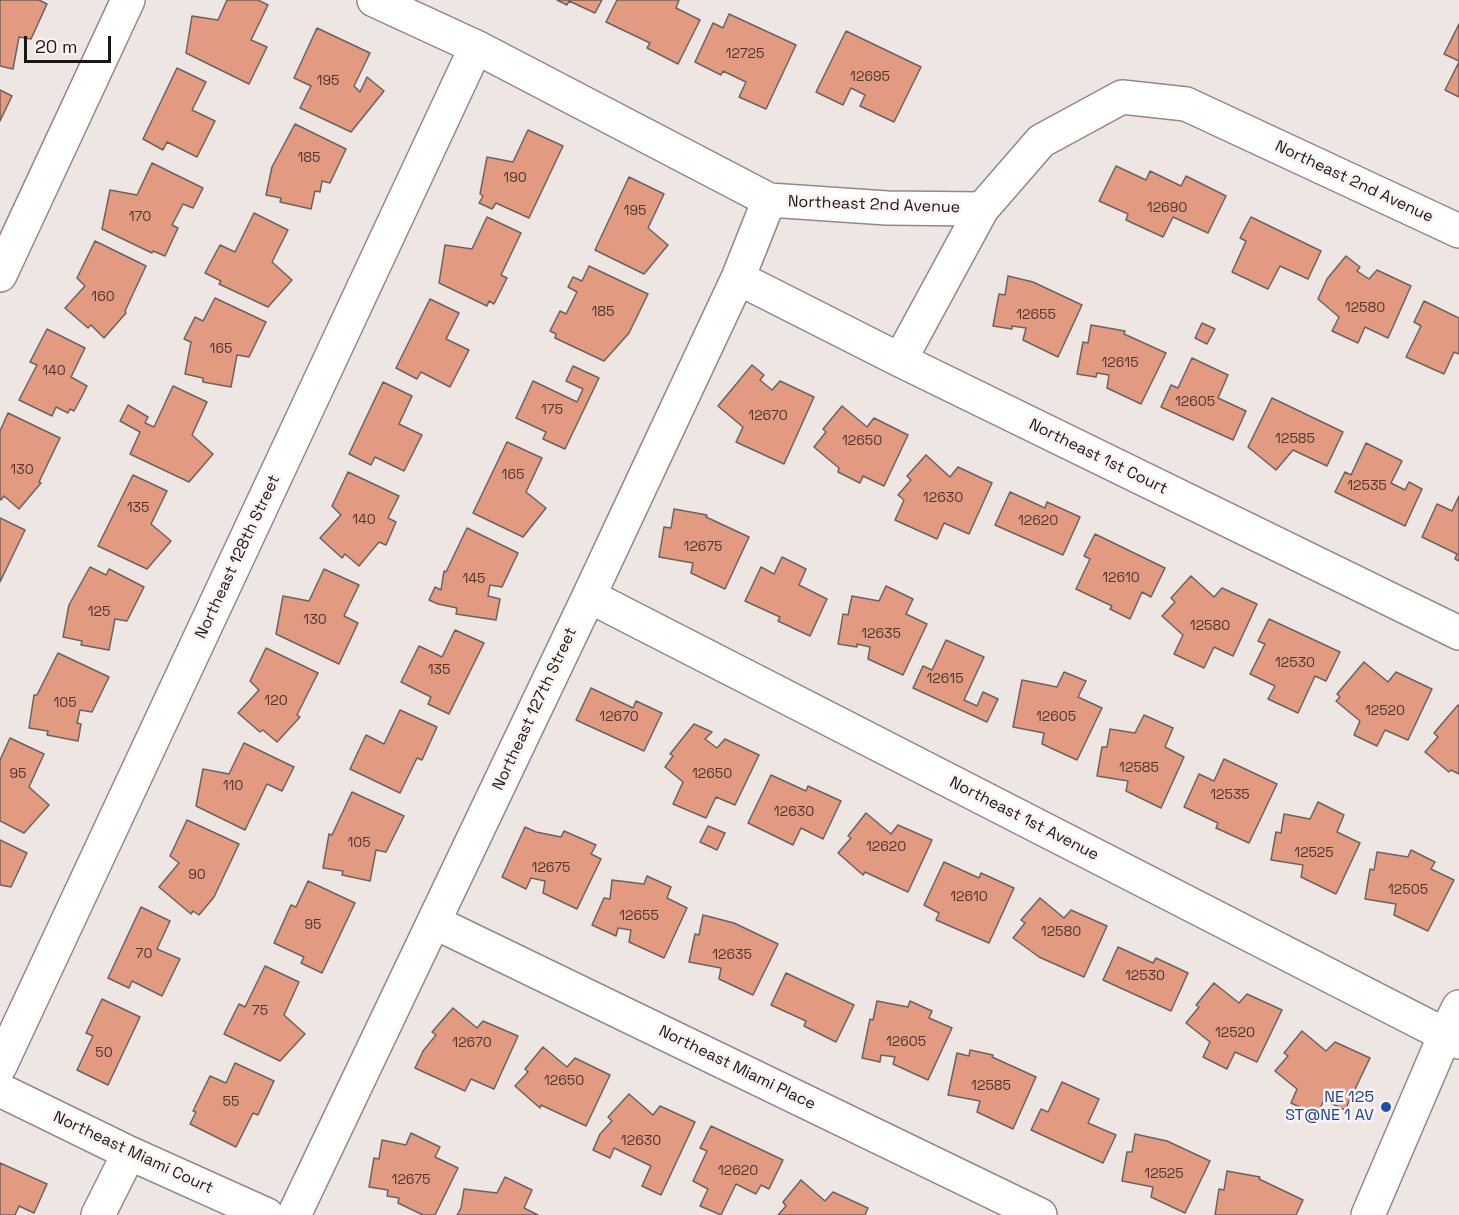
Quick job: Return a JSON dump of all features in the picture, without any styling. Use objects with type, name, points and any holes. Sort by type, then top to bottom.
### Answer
[{"type":"street","points":[[0,275],[128,0]]},
{"type":"street","name":"Northeast 2nd Avenue","points":[[374,0],[476,47],[769,200],[887,208],[982,209],[1041,141],[1122,97],[1186,104],[1459,231]]},
{"type":"street","name":"Northeast 128th Street","points":[[0,1066],[476,47]]},
{"type":"street","name":"Northeast 127th Street","points":[[294,1215],[738,278],[769,200]]},
{"type":"street","points":[[900,360],[982,209]]},
{"type":"street","name":"Northeast 1st Court","points":[[738,278],[900,360],[1459,633]]},
{"type":"street","name":"Northeast 1st Avenue","points":[[589,596],[1454,1028]]},
{"type":"street","name":"Northeast Miami Place","points":[[434,922],[1040,1215]]},
{"type":"street","points":[[1368,1215],[1454,1028]]},
{"type":"street","name":"Northeast Miami Court","points":[[0,1090],[129,1153],[267,1215]]},
{"type":"street","points":[[98,1215],[129,1153]]},
{"type":"building","points":[[0,0],[39,0],[47,4],[31,39],[19,37],[13,69],[0,66]]},
{"type":"building","points":[[227,0],[258,0],[268,5],[251,40],[267,47],[249,84],[186,53],[192,16],[218,20]]},
{"type":"building","points":[[557,0],[602,0],[595,13],[569,1],[567,5]]},
{"type":"building","points":[[617,0],[679,0],[676,8],[700,20],[678,64],[647,48],[650,43],[606,22]]},
{"type":"building","points":[[729,14],[796,45],[766,109],[739,97],[746,82],[723,71],[721,75],[695,62],[713,23],[723,28]]},
{"type":"building","points":[[1459,24],[1459,61],[1444,54]]},
{"type":"building","points":[[317,28],[370,53],[354,86],[360,92],[367,77],[384,91],[351,132],[300,108],[311,86],[294,78]]},
{"type":"building","points":[[846,31],[921,67],[894,122],[860,106],[865,95],[851,88],[843,105],[816,92]]},
{"type":"building","points":[[1459,62],[1459,97],[1445,90]]},
{"type":"building","points":[[177,68],[206,82],[192,110],[215,121],[197,157],[167,142],[163,150],[143,139]]},
{"type":"building","points":[[0,90],[12,96],[0,121]]},
{"type":"building","points":[[295,124],[346,149],[330,183],[322,181],[320,192],[315,191],[311,209],[280,202],[281,198],[266,195],[272,167]]},
{"type":"building","points":[[528,130],[563,146],[529,218],[496,203],[492,209],[479,203],[483,196],[480,194],[487,157],[513,162]]},
{"type":"building","points":[[152,163],[203,188],[193,208],[183,204],[172,225],[178,228],[165,256],[153,251],[152,253],[102,229],[110,190],[137,195]]},
{"type":"building","points":[[1116,166],[1146,180],[1150,171],[1181,186],[1186,176],[1226,196],[1208,233],[1173,217],[1163,237],[1126,220],[1128,214],[1099,201]]},
{"type":"building","points":[[629,177],[664,194],[648,228],[668,245],[644,274],[595,250]]},
{"type":"building","points":[[254,213],[288,230],[272,262],[292,280],[268,307],[219,284],[221,281],[205,273],[220,245],[235,252]]},
{"type":"building","points":[[487,217],[521,233],[501,275],[507,278],[494,304],[489,301],[487,306],[439,283],[445,245],[472,249]]},
{"type":"building","points":[[1251,217],[1321,251],[1308,279],[1280,266],[1268,289],[1232,272],[1246,241],[1240,238]]},
{"type":"building","points":[[95,241],[146,266],[126,313],[104,338],[91,325],[88,328],[65,308],[85,286],[77,278]]},
{"type":"building","points":[[1346,256],[1360,267],[1357,271],[1369,279],[1377,270],[1411,286],[1388,338],[1365,327],[1358,343],[1332,331],[1339,317],[1318,299],[1327,279]]},
{"type":"building","points":[[589,266],[648,294],[629,333],[604,361],[555,338],[556,334],[550,331],[560,311],[566,314],[577,292],[568,287],[573,277],[582,281]]},
{"type":"building","points":[[1008,276],[1033,282],[1082,305],[1058,357],[1023,340],[1026,328],[1012,326],[1012,329],[993,326],[999,294],[1005,295]]},
{"type":"building","points":[[215,298],[266,322],[249,357],[237,355],[231,387],[203,382],[203,378],[185,374],[191,342],[184,339],[195,317],[203,321]]},
{"type":"building","points":[[430,299],[459,313],[446,339],[469,350],[450,387],[421,372],[417,379],[396,368]]},
{"type":"building","points":[[1424,301],[1459,318],[1459,354],[1454,352],[1444,374],[1406,357],[1421,326],[1414,322]]},
{"type":"building","points":[[1202,323],[1215,329],[1207,344],[1195,338]]},
{"type":"building","points":[[1091,325],[1125,331],[1124,334],[1166,353],[1141,404],[1107,388],[1109,375],[1097,373],[1096,377],[1077,374],[1083,342],[1088,343]]},
{"type":"building","points":[[47,329],[85,348],[71,377],[87,386],[74,411],[70,409],[68,413],[56,407],[52,416],[19,400],[37,365],[30,362]]},
{"type":"building","points":[[1192,358],[1228,375],[1218,398],[1246,411],[1233,440],[1161,407],[1171,385],[1178,388]]},
{"type":"building","points":[[752,365],[764,375],[760,380],[772,390],[780,381],[814,397],[784,464],[736,442],[743,427],[718,406]]},
{"type":"building","points":[[573,366],[599,378],[565,449],[543,439],[546,432],[516,418],[533,381],[577,402],[583,389],[566,381]]},
{"type":"building","points":[[383,382],[412,396],[399,424],[422,435],[404,471],[375,457],[371,465],[349,454]]},
{"type":"building","points":[[173,386],[207,402],[192,435],[213,454],[189,482],[130,454],[140,432],[120,421],[128,405],[148,417],[145,423],[154,427]]},
{"type":"building","points":[[1272,398],[1343,432],[1327,466],[1293,450],[1276,470],[1248,447]]},
{"type":"building","points":[[842,406],[867,427],[874,418],[908,435],[884,486],[863,476],[860,483],[838,472],[839,468],[814,447],[826,432],[823,429]]},
{"type":"building","points":[[8,413],[60,438],[39,482],[41,483],[19,509],[4,496],[0,499],[0,431]]},
{"type":"building","points":[[507,442],[542,458],[526,492],[546,508],[523,537],[473,513]]},
{"type":"building","points":[[1366,443],[1402,461],[1391,483],[1405,490],[1409,482],[1422,489],[1405,526],[1335,492],[1345,472],[1351,475]]},
{"type":"building","points":[[926,455],[950,477],[958,467],[992,483],[969,534],[944,523],[937,539],[895,520],[904,500],[898,495],[911,480],[907,476]]},
{"type":"building","points":[[348,472],[399,496],[388,518],[396,522],[386,545],[379,542],[359,566],[345,554],[342,558],[320,538],[341,515],[332,506]]},
{"type":"building","points":[[133,475],[167,491],[151,524],[171,541],[147,569],[98,546]]},
{"type":"building","points":[[1010,492],[1045,508],[1047,502],[1080,517],[1063,555],[995,525]]},
{"type":"building","points":[[1459,496],[1459,561],[1455,559],[1457,554],[1422,537],[1437,504],[1452,511]]},
{"type":"building","points":[[674,509],[707,515],[706,517],[749,537],[725,589],[691,573],[693,563],[659,557],[664,527],[671,528]]},
{"type":"building","points":[[0,518],[25,530],[0,582]]},
{"type":"building","points":[[467,528],[518,553],[502,587],[490,585],[488,596],[500,599],[496,620],[456,614],[457,608],[429,600],[435,587],[441,590],[444,571],[446,572]]},
{"type":"building","points":[[1095,534],[1165,568],[1151,597],[1142,592],[1130,619],[1110,609],[1112,606],[1076,589],[1090,559],[1084,556]]},
{"type":"building","points":[[782,557],[806,569],[799,585],[827,599],[810,636],[778,621],[780,617],[745,601],[761,567],[774,574]]},
{"type":"building","points":[[90,567],[106,575],[109,569],[144,587],[127,621],[115,619],[109,650],[81,645],[82,641],[63,637],[69,605]]},
{"type":"building","points":[[324,569],[359,585],[344,616],[358,623],[339,664],[276,634],[283,596],[309,601]]},
{"type":"building","points":[[1191,576],[1214,597],[1222,588],[1257,604],[1233,656],[1214,647],[1204,668],[1174,654],[1183,635],[1162,616],[1175,602],[1171,598]]},
{"type":"building","points":[[886,586],[913,599],[906,614],[927,624],[903,675],[868,659],[870,647],[838,644],[843,614],[848,615],[852,596],[879,601]]},
{"type":"building","points":[[1269,619],[1340,652],[1326,681],[1315,676],[1298,713],[1268,699],[1275,686],[1250,674],[1265,644],[1258,641]]},
{"type":"building","points":[[455,630],[484,643],[449,714],[428,704],[431,697],[401,682],[419,646],[442,657]]},
{"type":"building","points":[[946,640],[984,657],[964,700],[977,706],[983,692],[998,699],[987,722],[913,688],[923,666],[932,670]]},
{"type":"building","points":[[266,648],[318,673],[297,715],[300,717],[277,742],[263,730],[260,732],[238,713],[259,690],[250,681]]},
{"type":"building","points":[[58,653],[109,677],[92,712],[80,710],[77,723],[81,724],[78,741],[47,735],[48,731],[29,728],[34,695],[37,695]]},
{"type":"building","points":[[1364,662],[1388,682],[1396,672],[1432,689],[1408,740],[1385,730],[1377,746],[1354,735],[1360,721],[1336,701],[1340,697],[1337,694]]},
{"type":"building","points":[[1064,672],[1086,681],[1078,697],[1102,708],[1077,760],[1042,744],[1044,733],[1013,727],[1022,680],[1057,687]]},
{"type":"building","points":[[591,688],[633,708],[636,701],[662,713],[644,751],[576,720]]},
{"type":"building","points":[[1458,705],[1459,774],[1451,770],[1449,772],[1425,752],[1438,737],[1434,733]]},
{"type":"building","points":[[400,710],[437,727],[422,760],[417,758],[400,793],[350,769],[366,735],[384,744]]},
{"type":"building","points":[[1144,715],[1173,728],[1165,747],[1184,757],[1161,808],[1126,791],[1128,781],[1097,776],[1102,747],[1107,747],[1110,729],[1135,733]]},
{"type":"building","points":[[694,724],[712,732],[705,739],[717,748],[725,739],[759,755],[735,805],[716,797],[706,818],[673,804],[683,782],[665,767],[673,756],[670,754]]},
{"type":"building","points":[[10,738],[44,754],[29,787],[49,805],[24,833],[0,821],[0,760]]},
{"type":"building","points":[[244,743],[294,767],[282,791],[267,784],[245,830],[196,806],[203,769],[229,774]]},
{"type":"building","points":[[1224,759],[1277,784],[1249,843],[1216,828],[1218,823],[1184,807],[1199,774],[1214,781]]},
{"type":"building","points":[[771,775],[806,791],[808,786],[841,801],[823,839],[801,828],[793,845],[748,823]]},
{"type":"building","points":[[352,792],[404,816],[386,852],[376,850],[370,881],[342,875],[343,871],[323,868],[329,834],[332,835]]},
{"type":"building","points":[[1318,802],[1344,815],[1337,832],[1360,843],[1336,894],[1301,877],[1303,865],[1271,860],[1276,832],[1281,833],[1284,814],[1310,819]]},
{"type":"building","points":[[866,813],[891,834],[898,825],[932,840],[908,892],[865,872],[863,875],[838,853],[851,838],[848,836]]},
{"type":"building","points":[[187,820],[239,844],[214,897],[199,915],[193,911],[191,914],[159,887],[179,863],[170,856]]},
{"type":"building","points":[[708,826],[725,833],[717,850],[700,842]]},
{"type":"building","points":[[525,827],[536,832],[561,837],[564,831],[596,845],[591,854],[601,859],[577,909],[543,893],[545,881],[531,878],[526,889],[502,877]]},
{"type":"building","points":[[0,840],[27,853],[11,887],[0,885]]},
{"type":"building","points":[[1411,850],[1435,862],[1431,869],[1454,880],[1428,931],[1394,915],[1396,904],[1365,899],[1370,869],[1374,870],[1377,852],[1408,857]]},
{"type":"building","points":[[944,862],[979,878],[981,873],[1014,888],[989,943],[936,920],[939,913],[924,905]]},
{"type":"building","points":[[647,876],[671,887],[667,898],[687,908],[664,958],[629,942],[631,930],[618,928],[616,936],[592,925],[604,898],[610,899],[612,880],[644,884]]},
{"type":"building","points":[[308,881],[355,903],[322,973],[301,963],[304,957],[274,943],[291,905],[296,907]]},
{"type":"building","points":[[1040,898],[1064,918],[1071,910],[1107,926],[1084,977],[1039,957],[1013,938],[1025,923],[1021,920]]},
{"type":"building","points":[[141,907],[170,921],[157,949],[180,959],[162,996],[132,981],[129,988],[108,978]]},
{"type":"building","points":[[703,915],[734,923],[778,944],[753,995],[719,979],[721,968],[689,962],[695,934],[699,935]]},
{"type":"building","points":[[1118,947],[1153,963],[1156,958],[1188,973],[1171,1011],[1103,980]]},
{"type":"building","points":[[265,966],[299,982],[284,1015],[305,1034],[280,1061],[224,1034],[239,1004],[245,1007]]},
{"type":"building","points":[[786,973],[854,1005],[836,1042],[804,1026],[806,1021],[771,1005]]},
{"type":"building","points":[[1214,983],[1239,1003],[1247,994],[1282,1010],[1257,1062],[1235,1052],[1227,1069],[1203,1057],[1210,1042],[1186,1023],[1199,1007],[1196,1005]]},
{"type":"building","points":[[102,999],[140,1017],[108,1085],[77,1070],[93,1036],[86,1033]]},
{"type":"building","points":[[877,1001],[908,1007],[910,1001],[932,1011],[929,1018],[952,1028],[928,1080],[893,1064],[895,1057],[881,1055],[880,1062],[862,1058],[870,1019],[873,1020]]},
{"type":"building","points":[[453,1008],[477,1028],[483,1021],[518,1036],[494,1089],[471,1079],[465,1091],[415,1068],[423,1051],[436,1035],[432,1032]]},
{"type":"building","points":[[1302,1031],[1326,1051],[1335,1042],[1370,1058],[1345,1110],[1324,1100],[1317,1115],[1291,1103],[1297,1089],[1275,1071],[1288,1056],[1284,1053]]},
{"type":"building","points":[[543,1047],[567,1067],[575,1058],[610,1075],[586,1126],[541,1105],[540,1108],[515,1086],[528,1072],[525,1069]]},
{"type":"building","points":[[970,1050],[993,1055],[992,1057],[1036,1077],[1013,1129],[977,1112],[980,1101],[948,1095],[957,1053],[969,1056]]},
{"type":"building","points":[[235,1063],[274,1081],[258,1115],[253,1113],[236,1147],[190,1124],[196,1112],[193,1111],[210,1076],[226,1083]]},
{"type":"building","points":[[1062,1082],[1099,1099],[1088,1123],[1116,1135],[1103,1163],[1031,1130],[1041,1109],[1048,1112]]},
{"type":"building","points":[[629,1094],[653,1115],[660,1106],[695,1122],[661,1195],[642,1186],[651,1166],[614,1148],[610,1158],[593,1150],[600,1134],[612,1121],[608,1117]]},
{"type":"building","points":[[711,1126],[783,1160],[769,1189],[761,1185],[756,1194],[736,1184],[721,1215],[700,1206],[708,1189],[693,1181],[707,1151],[700,1148]]},
{"type":"building","points":[[411,1133],[440,1147],[435,1157],[458,1168],[435,1215],[423,1215],[398,1203],[399,1198],[387,1196],[388,1190],[369,1187],[374,1158],[379,1159],[382,1140],[406,1145]]},
{"type":"building","points":[[1135,1134],[1167,1141],[1210,1161],[1185,1213],[1151,1197],[1153,1187],[1122,1181],[1127,1152],[1132,1152]]},
{"type":"building","points":[[0,1163],[47,1184],[34,1213],[19,1206],[15,1215],[0,1215]]},
{"type":"building","points":[[1227,1171],[1260,1177],[1259,1179],[1303,1200],[1296,1215],[1215,1215],[1219,1189],[1224,1190]]},
{"type":"building","points":[[505,1177],[532,1190],[524,1208],[538,1215],[457,1215],[461,1208],[464,1189],[497,1193]]},
{"type":"building","points":[[801,1180],[825,1201],[833,1192],[868,1208],[865,1215],[778,1215],[786,1206],[783,1202]]},
{"type":"place","name":"NE 125 ST@NE 1 AV","points":[[1386,1107]]}]
